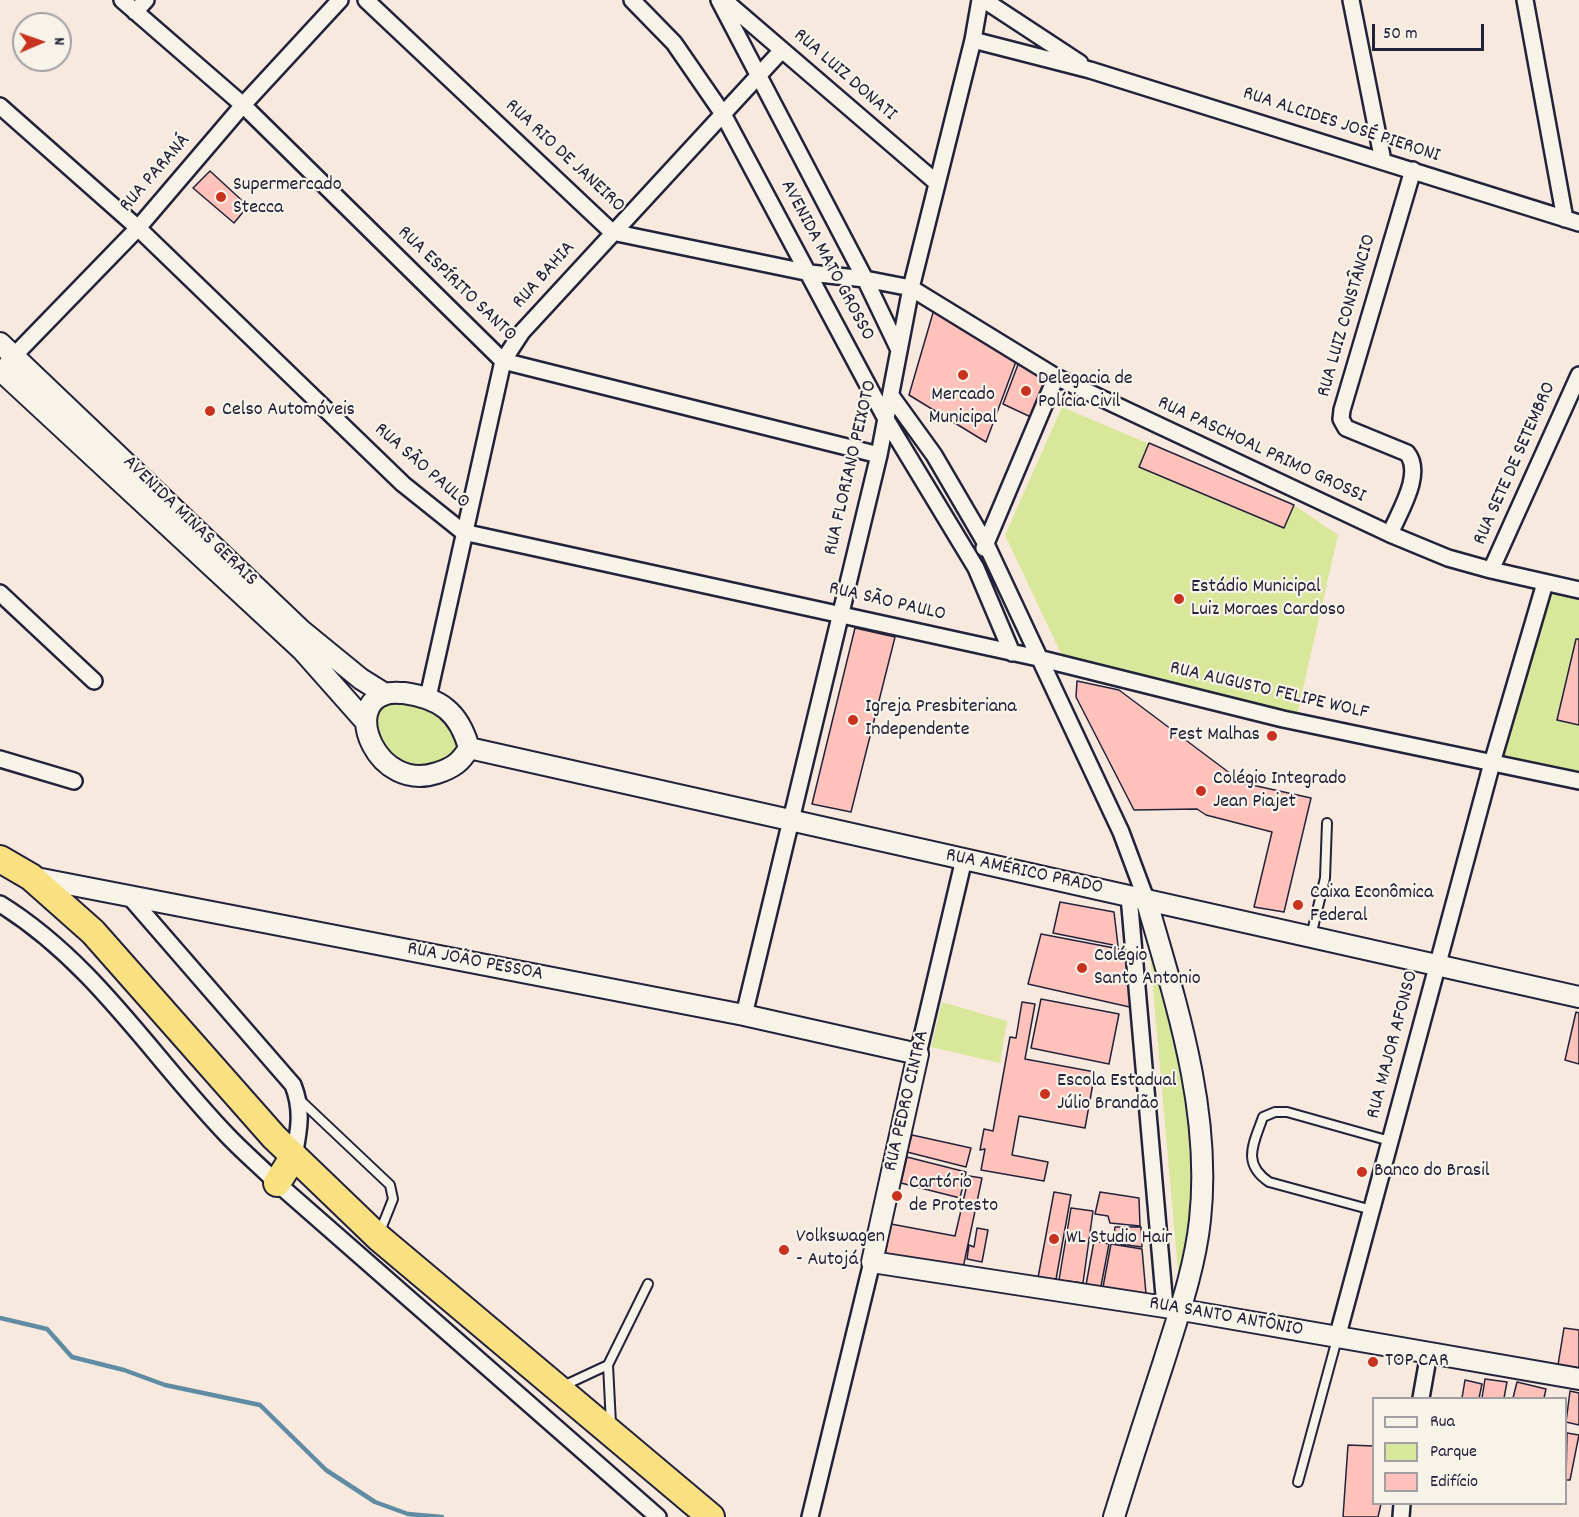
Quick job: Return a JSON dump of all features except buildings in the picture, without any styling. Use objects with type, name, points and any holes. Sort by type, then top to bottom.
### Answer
[{"type":"highway","points":[[0,859],[31,877],[100,940],[274,1137],[378,1237],[711,1517]]},
{"type":"highway","points":[[277,1183],[294,1156]]},
{"type":"street","name":"RUA ESPÍRITO SANTO","points":[[122,0],[243,105],[503,361],[879,455]]},
{"type":"street","points":[[135,12],[147,0]]},
{"type":"street","name":"RUA PARANÁ","points":[[0,371],[7,349],[138,228],[243,105],[340,0]]},
{"type":"street","name":"RUA RIO DE JANEIRO","points":[[366,0],[612,232],[810,273],[865,279],[912,288]]},
{"type":"street","name":"AVENIDA MATO GROSSO","points":[[632,0],[674,43],[723,114],[810,273],[887,421],[976,568],[1012,652]]},
{"type":"street","name":"AVENIDA MATO GROSSO","points":[[719,0],[865,279],[899,350]]},
{"type":"street","name":"RUA LUIZ DONATI","points":[[724,0],[937,183]]},
{"type":"street","name":"RUA FLORIANO PEIXOTO","points":[[744,1015],[887,421],[912,288],[982,0]]},
{"type":"street","name":"RUA ALCIDES JOSÉ PIERONI","points":[[982,0],[1090,70]]},
{"type":"street","points":[[1351,0],[1383,161]]},
{"type":"street","points":[[1525,0],[1572,221]]},
{"type":"street","name":"RUA ALCIDES JOSÉ PIERONI","points":[[973,40],[1090,70],[1572,221]]},
{"type":"street","name":"RUA BAHIA","points":[[428,697],[503,361],[522,332],[782,50]]},
{"type":"street","name":"RUA SÃO PAULO","points":[[0,106],[138,228],[403,484],[463,532],[1038,658]]},
{"type":"street","name":"RUA LUIZ CONSTÂNCIO","points":[[1390,534],[1413,474],[1412,459],[1407,453],[1346,428],[1341,419],[1413,170]]},
{"type":"street","name":"RUA PASCHOAL PRIMO GROSSI","points":[[912,288],[1056,377],[1390,534],[1448,558],[1579,590]]},
{"type":"street","name":"AVENIDA MINAS GERAIS","points":[[7,349],[301,630],[361,679],[385,694]]},
{"type":"street","name":"AVENIDA MINAS GERAIS","points":[[0,371],[303,651],[365,721]]},
{"type":"street","name":"RUA SETE DE SETEMBRO","points":[[1491,570],[1579,375]]},
{"type":"street","points":[[976,568],[1056,377]]},
{"type":"street","points":[[892,397],[934,455],[986,544],[1121,832],[1137,898],[1184,1042],[1199,1112],[1202,1169],[1200,1221],[1172,1309],[1114,1517]]},
{"type":"street","name":"RUA MAJOR AFONSO","points":[[1337,1338],[1492,763],[1545,583]]},
{"type":"street","points":[[0,593],[94,681]]},
{"type":"street","name":"RUA AUGUSTO FELIPE WOLF","points":[[1038,658],[1282,719],[1579,781]]},
{"type":"street","points":[[385,694],[428,697],[455,717],[464,731],[469,748],[462,760],[447,770],[432,775],[406,774],[384,763],[376,753],[365,721],[374,702],[385,694]]},
{"type":"street","name":"RUA AMÉRICO PRADO","points":[[469,748],[656,788],[791,822],[1579,997]]},
{"type":"street","points":[[0,759],[74,781]]},
{"type":"street","name":"RUA PEDRO CINTRA","points":[[810,1517],[872,1262],[964,859]]},
{"type":"street","name":"RUA JOÃO PESSOA","points":[[31,877],[744,1015],[918,1054]]},
{"type":"street","points":[[128,896],[293,1085],[298,1098],[301,1119],[294,1156]]},
{"type":"street","points":[[1137,898],[1172,1309]]},
{"type":"street","points":[[0,904],[42,934],[95,982],[227,1135],[277,1183],[658,1517]]},
{"type":"street","name":"RUA SANTO ANTÔNIO","points":[[872,1262],[1172,1309],[1579,1379]]},
{"type":"street","points":[[1420,1397],[1429,1353]]},
{"type":"lane","points":[[1311,936],[1325,878],[1327,823]]},
{"type":"lane","points":[[298,1098],[390,1185],[393,1199],[378,1237]]},
{"type":"lane","points":[[1371,1210],[1269,1182],[1257,1175],[1252,1164],[1252,1149],[1263,1117],[1275,1112],[1287,1112],[1390,1141]]},
{"type":"lane","points":[[611,1432],[608,1365],[648,1284]]},
{"type":"lane","points":[[1298,1482],[1337,1338]]},
{"type":"lane","points":[[559,1388],[608,1365]]},
{"type":"green space","name":"Estádio Municipal Luiz Moraes Cardoso","points":[[1062,407],[1294,505],[1338,535],[1296,719],[1065,662],[1005,535]]},
{"type":"green space","points":[[1545,583],[1579,591],[1579,781],[1492,763]]},
{"type":"green space","points":[[396,702],[430,709],[440,714],[454,729],[457,740],[456,753],[436,766],[418,769],[401,764],[381,752],[373,719],[385,704]]},
{"type":"green space","points":[[1146,909],[1203,1106],[1186,1282],[1178,1272]]},
{"type":"green space","points":[[942,1002],[1007,1021],[1000,1063],[931,1047]]},
{"type":"waterway","points":[[0,1318],[47,1329],[72,1357],[124,1370],[165,1385],[260,1405],[326,1470],[375,1502],[408,1514],[442,1517]]},
{"type":"place","name":"Supermercado Stecca","points":[[221,197]]},
{"type":"place","name":"Mercado Municipal","points":[[963,375]]},
{"type":"place","name":"Delegacia de Polícia Civil","points":[[1026,391]]},
{"type":"place","name":"Celso Automóveis","points":[[210,411]]},
{"type":"place","name":"Estádio Municipal Luiz Moraes Cardoso","points":[[1179,599]]},
{"type":"place","name":"Igreja Presbiteriana Independente","points":[[853,720]]},
{"type":"place","name":"Fest Malhas","points":[[1272,736]]},
{"type":"place","name":"Colégio Integrado Jean Piajet","points":[[1201,791]]},
{"type":"place","name":"Caixa Econômica Federal","points":[[1298,905]]},
{"type":"place","name":"Colégio Santo Antonio","points":[[1082,968]]},
{"type":"place","name":"Escola Estadual Júlio Brandão","points":[[1045,1094]]},
{"type":"place","name":"Banco do Brasil","points":[[1362,1172]]},
{"type":"place","name":"Cartório de Protesto","points":[[897,1196]]},
{"type":"place","name":"WL Studio Hair","points":[[1054,1239]]},
{"type":"place","name":"Volkswagen - Autojá","points":[[784,1250]]},
{"type":"place","name":"TOP CAR","points":[[1373,1362]]}]
